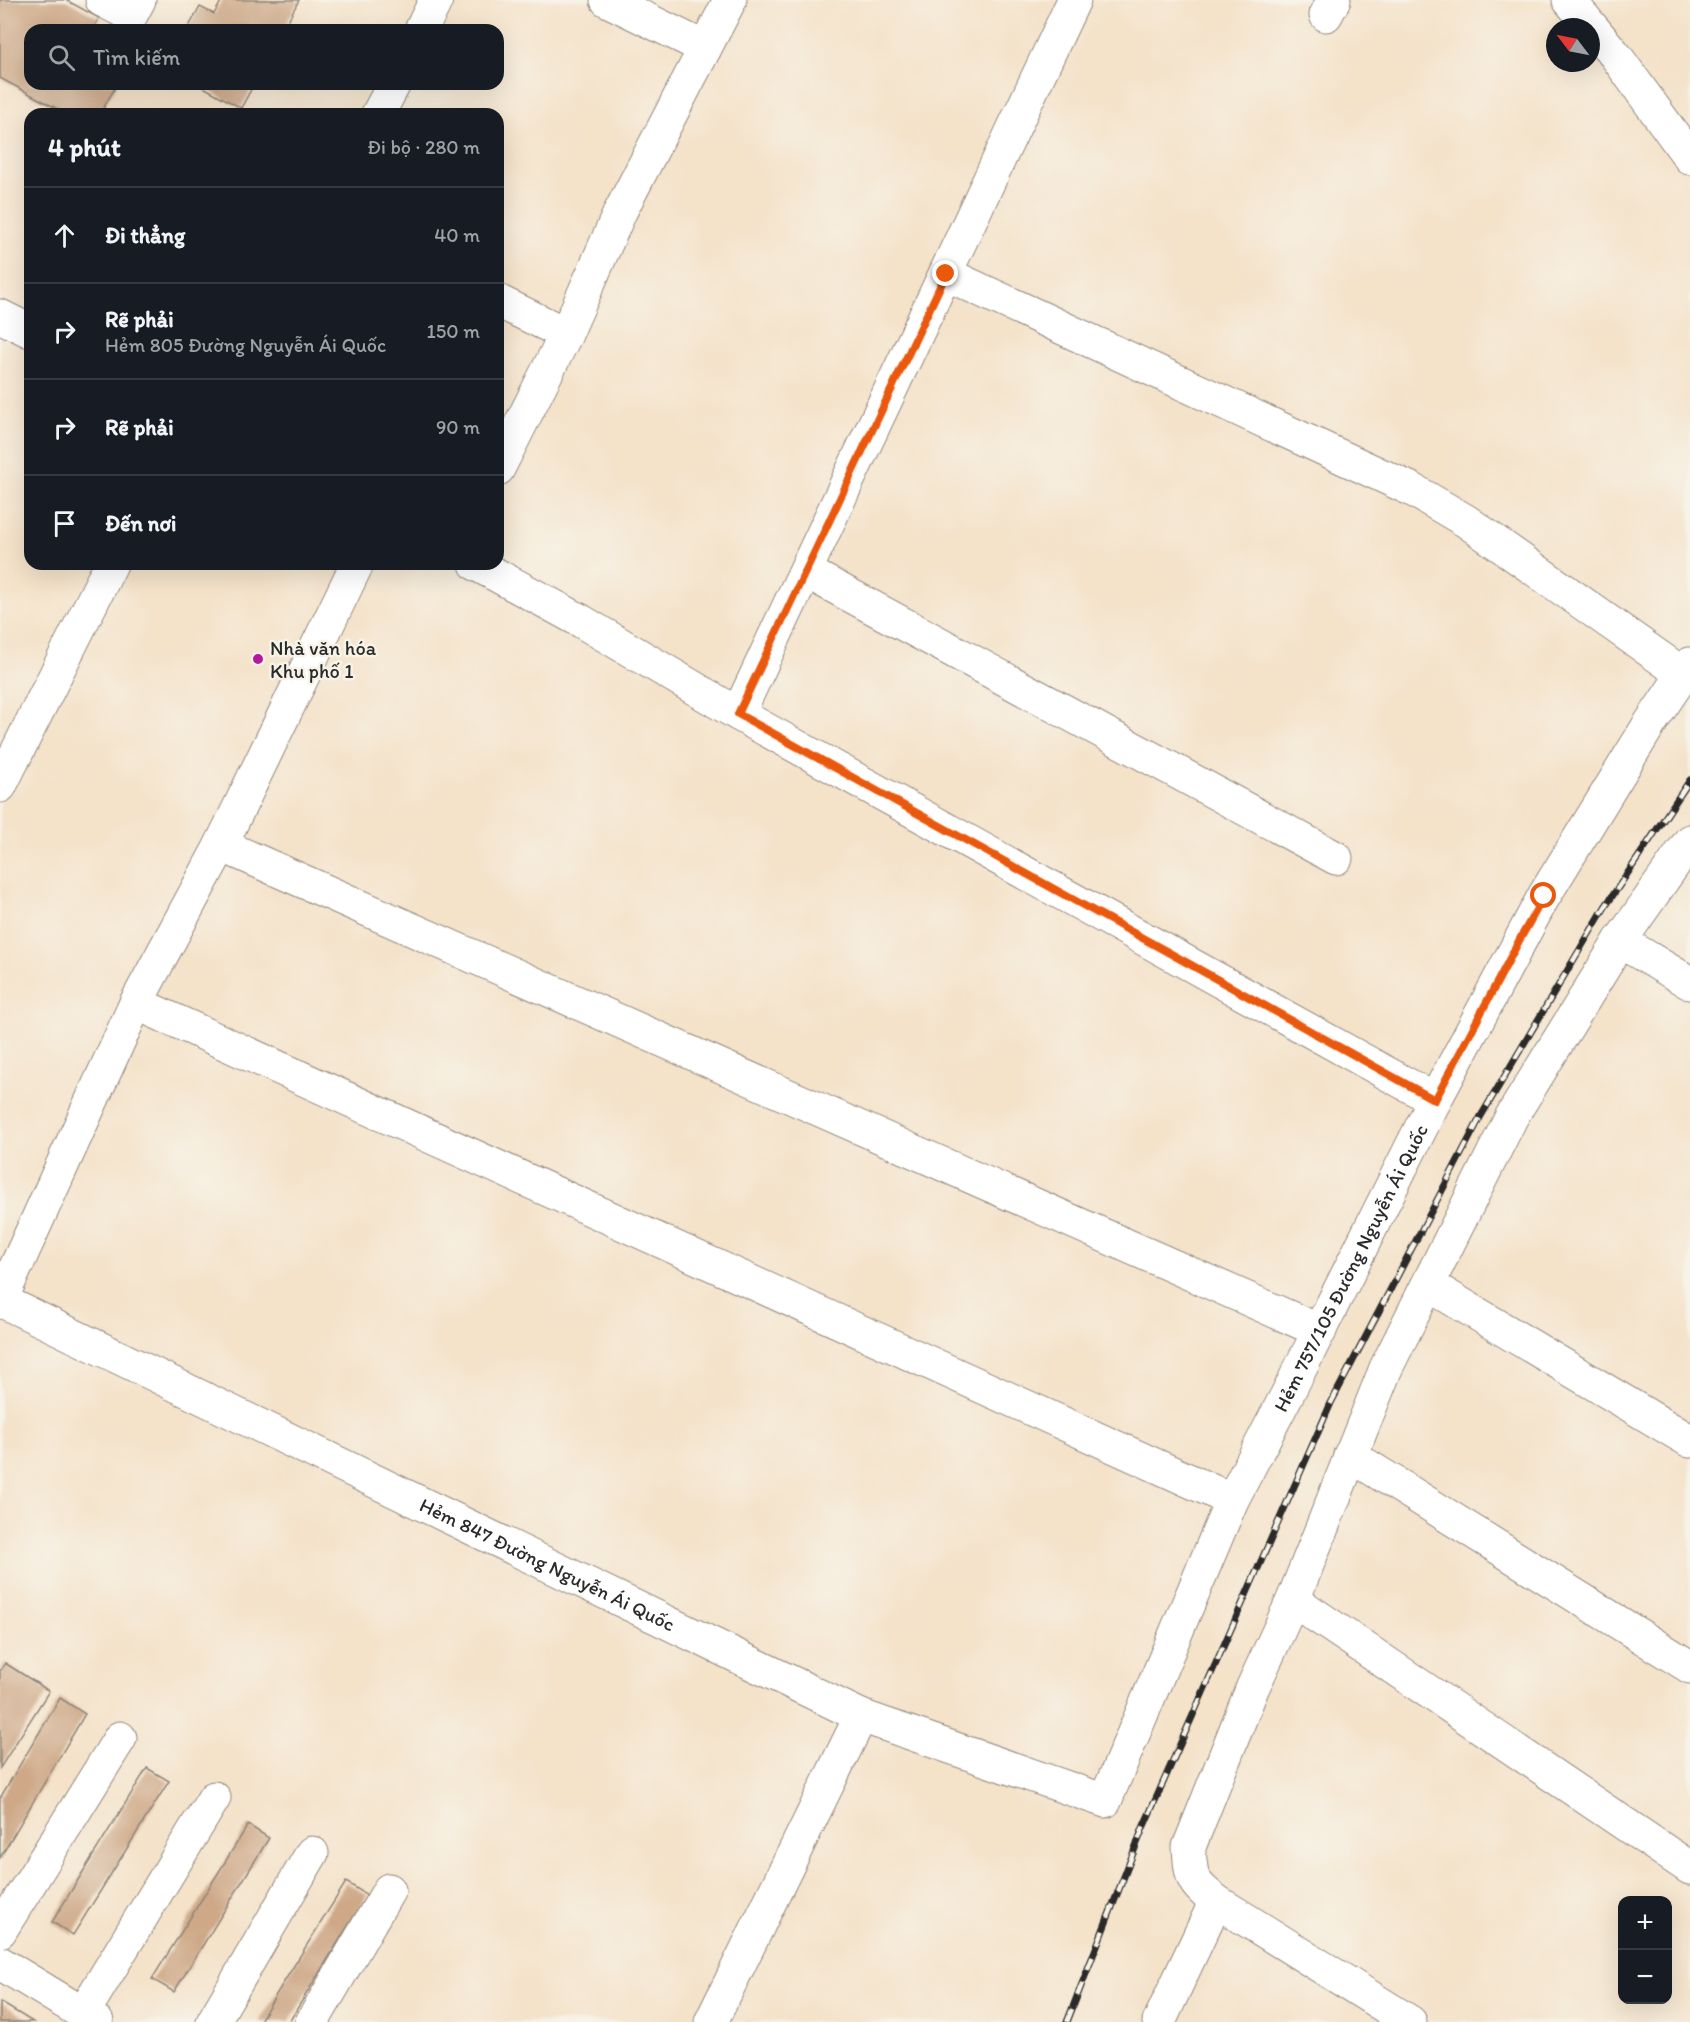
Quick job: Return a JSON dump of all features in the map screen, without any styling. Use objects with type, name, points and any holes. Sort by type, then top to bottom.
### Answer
[{"type":"street","points":[[102,0],[130,15],[139,0]]},
{"type":"street","points":[[424,24],[436,0]]},
{"type":"street","points":[[607,0],[705,48]]},
{"type":"street","points":[[504,457],[566,334],[620,212],[730,0]]},
{"type":"street","points":[[738,714],[807,572],[1074,0]]},
{"type":"street","points":[[1569,0],[1616,56],[1690,158]]},
{"type":"street","points":[[381,108],[391,90]]},
{"type":"street","points":[[946,274],[1413,490],[1466,521],[1687,669]]},
{"type":"street","points":[[504,304],[566,334]]},
{"type":"street","points":[[0,316],[24,328]]},
{"type":"street","points":[[0,786],[108,570]]},
{"type":"street","points":[[0,1301],[136,1003],[221,845],[354,570]]},
{"type":"street","points":[[487,570],[580,621],[738,714],[1435,1100]]},
{"type":"street","points":[[807,572],[1336,858]]},
{"type":"street","name":"Hẻm 757/105 Đường Nguyễn Ái Quốc","points":[[1105,1801],[1232,1500],[1435,1100],[1539,905],[1649,725],[1687,669]]},
{"type":"street","points":[[1410,2022],[1216,1901],[1194,1882],[1188,1847],[1252,1689],[1293,1600],[1386,1368],[1512,1116],[1620,941],[1690,841]]},
{"type":"street","points":[[221,845],[1320,1330]]},
{"type":"street","points":[[1620,941],[1690,983]]},
{"type":"street","points":[[136,1003],[1232,1500]]},
{"type":"street","points":[[1428,1285],[1690,1441]]},
{"type":"street","name":"Hẻm 847 Đường Nguyễn Ái Quốc","points":[[0,1301],[861,1716],[1105,1801]]},
{"type":"street","points":[[1350,1455],[1690,1667]]},
{"type":"street","points":[[1293,1600],[1690,1868]]},
{"type":"street","points":[[711,2022],[861,1716]]},
{"type":"street","points":[[0,1931],[120,1738]]},
{"type":"street","points":[[0,1963],[90,2018],[214,1798]]},
{"type":"street","points":[[213,2022],[312,1853]]},
{"type":"street","points":[[312,2022],[389,1890]]},
{"type":"street","points":[[1159,2022],[1216,1901]]},
{"type":"building","points":[[0,0],[66,0],[99,18],[96,24],[24,24],[24,90],[114,90],[103,108],[56,108],[0,78]]},
{"type":"building","points":[[222,0],[299,0],[286,24],[190,24],[200,7],[214,14]]},
{"type":"building","points":[[209,90],[251,90],[241,108]]},
{"type":"building","points":[[5,1663],[49,1691],[0,1768],[0,1671]]},
{"type":"building","points":[[60,1698],[85,1714],[0,1858],[0,1798]]},
{"type":"building","points":[[147,1768],[169,1781],[73,1935],[52,1922]]},
{"type":"building","points":[[248,1825],[269,1838],[174,1992],[152,1979]]},
{"type":"building","points":[[346,1882],[367,1895],[289,2022],[259,2022]]},
{"type":"building","points":[[0,2002],[33,2022],[0,2022]]},
{"type":"railway","points":[[1067,2022],[1143,1828],[1331,1403],[1481,1116],[1605,907],[1690,780]]},
{"type":"place","name":"Nhà văn hóa Khu phố 1","points":[[258,659]]},
{"type":"route","points":[[946,274],[738,714],[1435,1100],[1544,896]]}]
